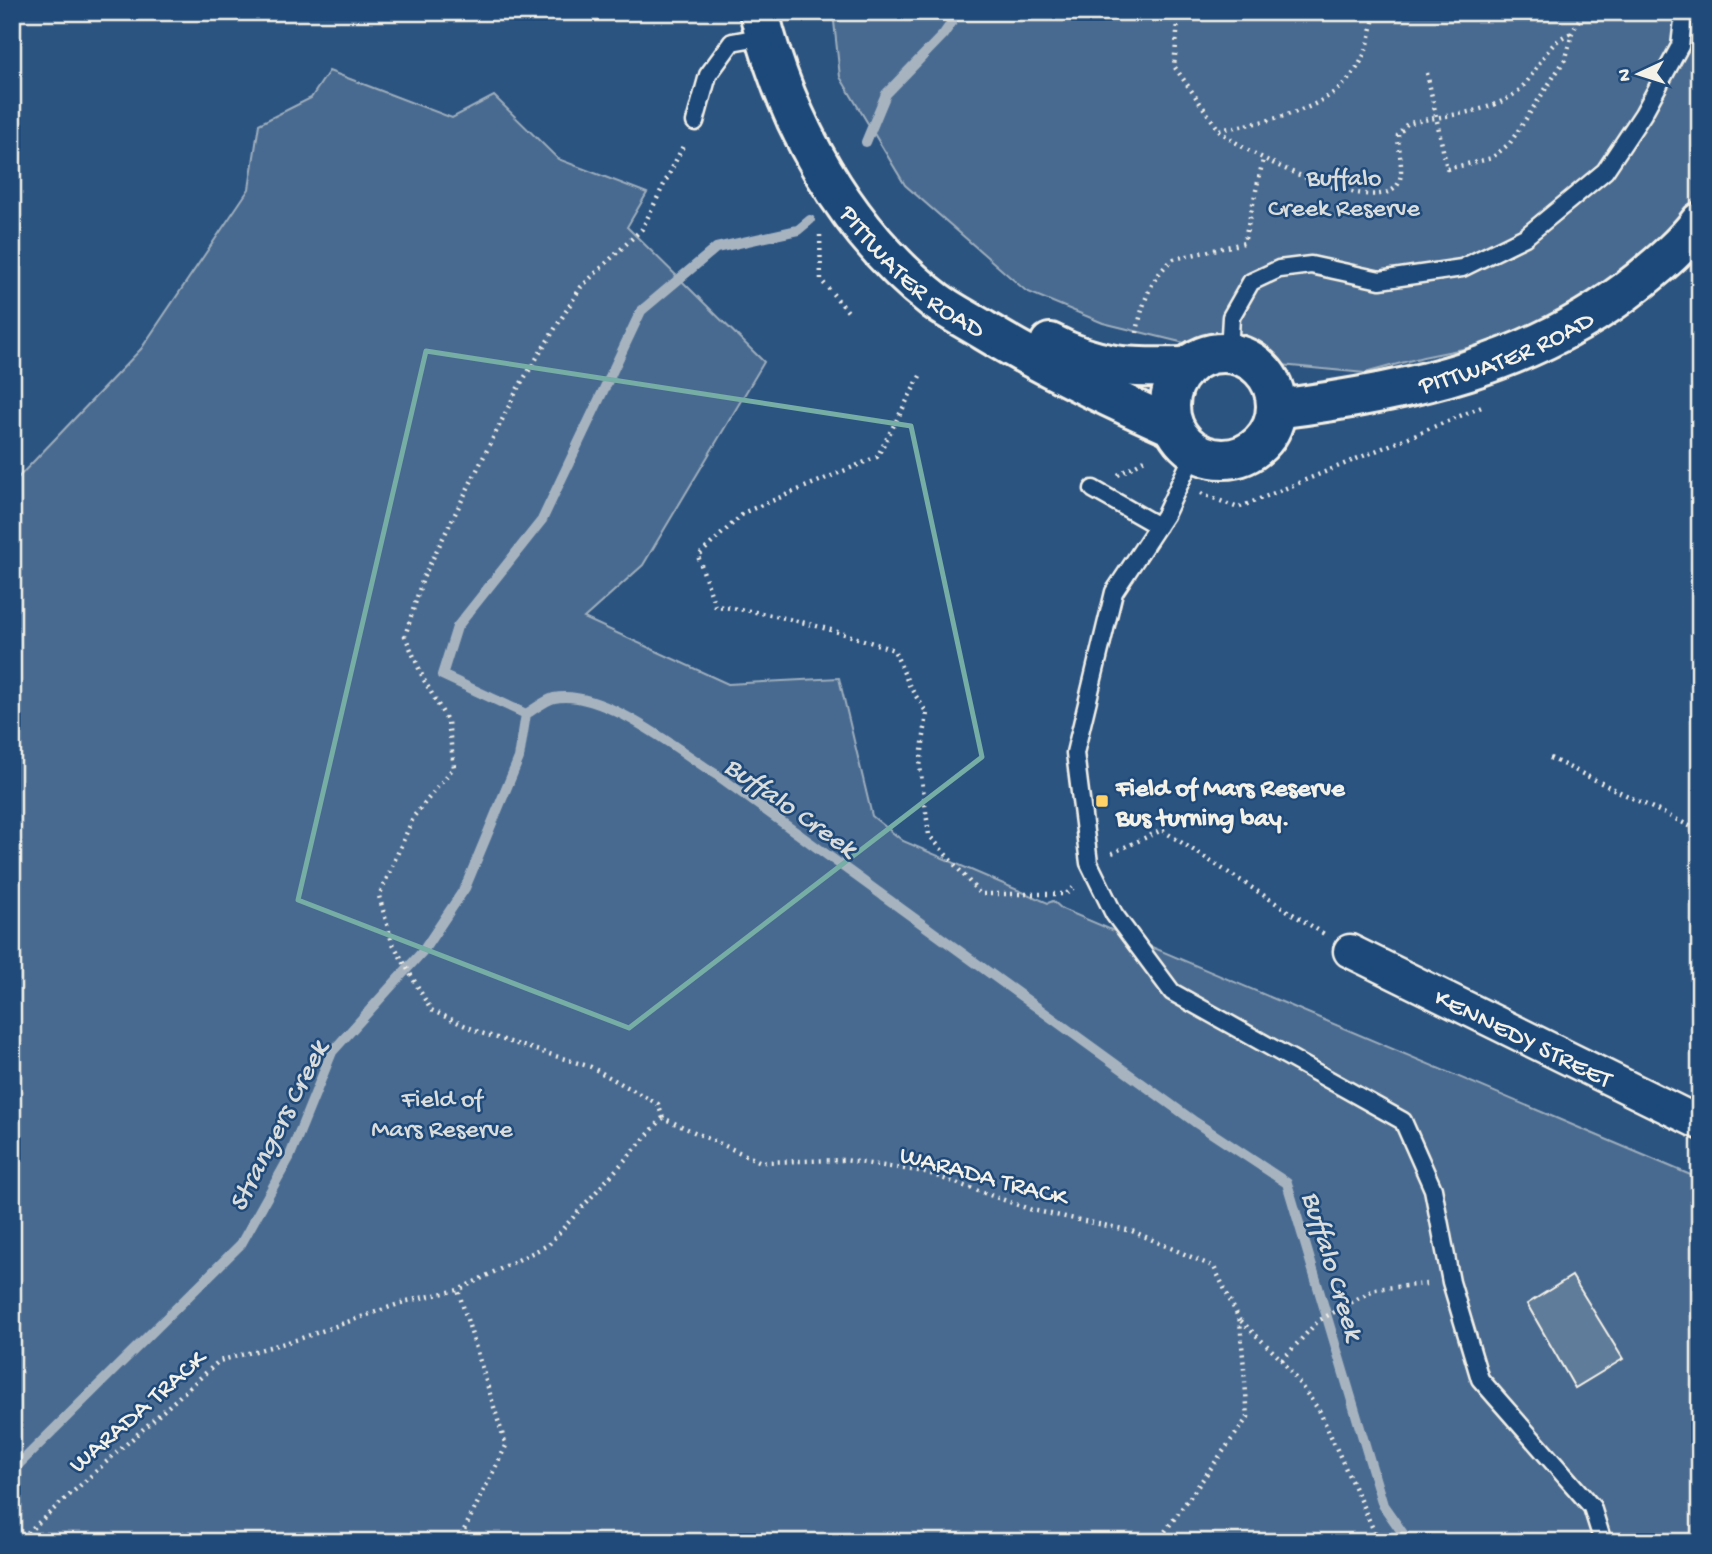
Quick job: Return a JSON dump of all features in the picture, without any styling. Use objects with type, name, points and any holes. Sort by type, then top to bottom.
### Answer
[{"type":"main road","name":"PITTWATER ROAD","points":[[768,20],[837,159],[898,234],[940,277],[985,308],[1079,359],[1133,368],[1185,368]]},
{"type":"main road","name":"PITTWATER ROAD","points":[[768,20],[782,85],[809,145],[843,204],[888,257],[936,301],[1013,348],[1185,439]]},
{"type":"main road","name":"PITTWATER ROAD","points":[[1276,409],[1407,388],[1487,366],[1538,345],[1622,295],[1662,262],[1700,222]]},
{"type":"main road","points":[[1229,352],[1258,365],[1272,385],[1276,409],[1266,438],[1255,449],[1225,459],[1209,458],[1185,439],[1171,396],[1185,368],[1198,358],[1229,352]]},
{"type":"street","name":"KENNEDY STREET","points":[[1350,951],[1700,1123]]},
{"type":"lane","points":[[1229,352],[1231,317],[1251,282],[1279,269],[1311,265],[1380,280],[1462,268],[1525,237],[1605,171],[1643,114],[1680,46],[1684,12]]},
{"type":"lane","points":[[695,121],[708,75],[732,42],[768,20]]},
{"type":"lane","points":[[1185,439],[1158,526],[1114,592],[1075,753],[1091,867],[1114,914],[1172,992],[1403,1121],[1433,1189],[1451,1282],[1480,1379],[1591,1507],[1603,1542]]},
{"type":"lane","points":[[1093,489],[1158,526]]},
{"type":"path","points":[[1179,12],[1174,66],[1219,130],[1263,160],[1329,186],[1356,192],[1387,192],[1396,187],[1401,174],[1398,135],[1407,124],[1502,101],[1519,91],[1558,37],[1572,33]]},
{"type":"path","points":[[1219,130],[1307,110],[1338,88],[1364,54],[1375,12]]},
{"type":"path","points":[[1427,73],[1447,169],[1492,158],[1510,143],[1548,87],[1566,58],[1572,33],[1583,12]]},
{"type":"path","points":[[663,1118],[658,1104],[591,1067],[481,1033],[431,1010],[392,942],[379,896],[414,816],[454,767],[448,722],[424,680],[405,636],[423,578],[518,388],[581,286],[642,229],[695,121]]},
{"type":"path","points":[[1244,243],[1263,160]]},
{"type":"path","points":[[920,376],[877,457],[745,512],[698,556],[715,606],[754,611],[823,626],[894,650],[910,687],[927,713],[920,766],[929,835],[980,894],[1066,894],[1091,867],[1162,831],[1350,951]]},
{"type":"path","points":[[1550,758],[1700,831]]},
{"type":"path","name":"WARADA TRACK","points":[[17,1542],[219,1361],[299,1339],[407,1301],[458,1290],[548,1245],[663,1118],[761,1162],[844,1160],[925,1172],[1032,1210],[1132,1231],[1214,1267],[1240,1321]]},
{"type":"path","points":[[1282,1360],[1318,1321],[1374,1289],[1451,1282]]},
{"type":"path","points":[[458,1290],[506,1446],[458,1542]]},
{"type":"path","points":[[1240,1321],[1282,1360],[1319,1410],[1379,1542]]},
{"type":"path","points":[[1166,1542],[1161,1537],[1176,1514],[1248,1417],[1240,1321]]},
{"type":"highlighted area","points":[[426,351],[911,426],[982,757],[629,1028],[298,900]]},
{"type":"green space","name":"Buffalo Creek Reserve","points":[[833,12],[1700,12],[1700,194],[1661,242],[1598,295],[1528,336],[1423,357],[1365,373],[1270,364],[1103,323],[1026,291],[905,185],[840,77]]},
{"type":"green space","name":"Field of Mars Reserve","points":[[329,71],[452,118],[494,96],[558,159],[647,193],[627,227],[764,362],[643,565],[584,618],[728,684],[839,678],[872,816],[903,841],[1048,903],[1053,901],[1062,909],[1700,1179],[1700,1542],[12,1542],[12,484],[141,349],[249,189],[259,124],[311,98]]},
{"type":"building","points":[[1572,1276],[1623,1359],[1575,1388],[1527,1304]]},
{"type":"waterway","name":"Buffalo Creek","points":[[866,142],[886,94],[943,35],[959,12]]},
{"type":"waterway","name":"Buffalo Creek","points":[[526,714],[442,675],[457,627],[542,520],[641,311],[716,248],[798,230],[810,220]]},
{"type":"waterway","name":"Buffalo Creek","points":[[526,714],[551,699],[573,697],[594,702],[639,723],[717,775],[1195,1122],[1287,1183],[1383,1505],[1409,1542]]},
{"type":"waterway","name":"Strangers Creek","points":[[12,1471],[241,1244],[289,1158],[332,1052],[423,951],[465,888],[519,758],[526,714]]},
{"type":"place","name":"Field of Mars Reserve Bus turning bay.","points":[[1102,801]]}]
